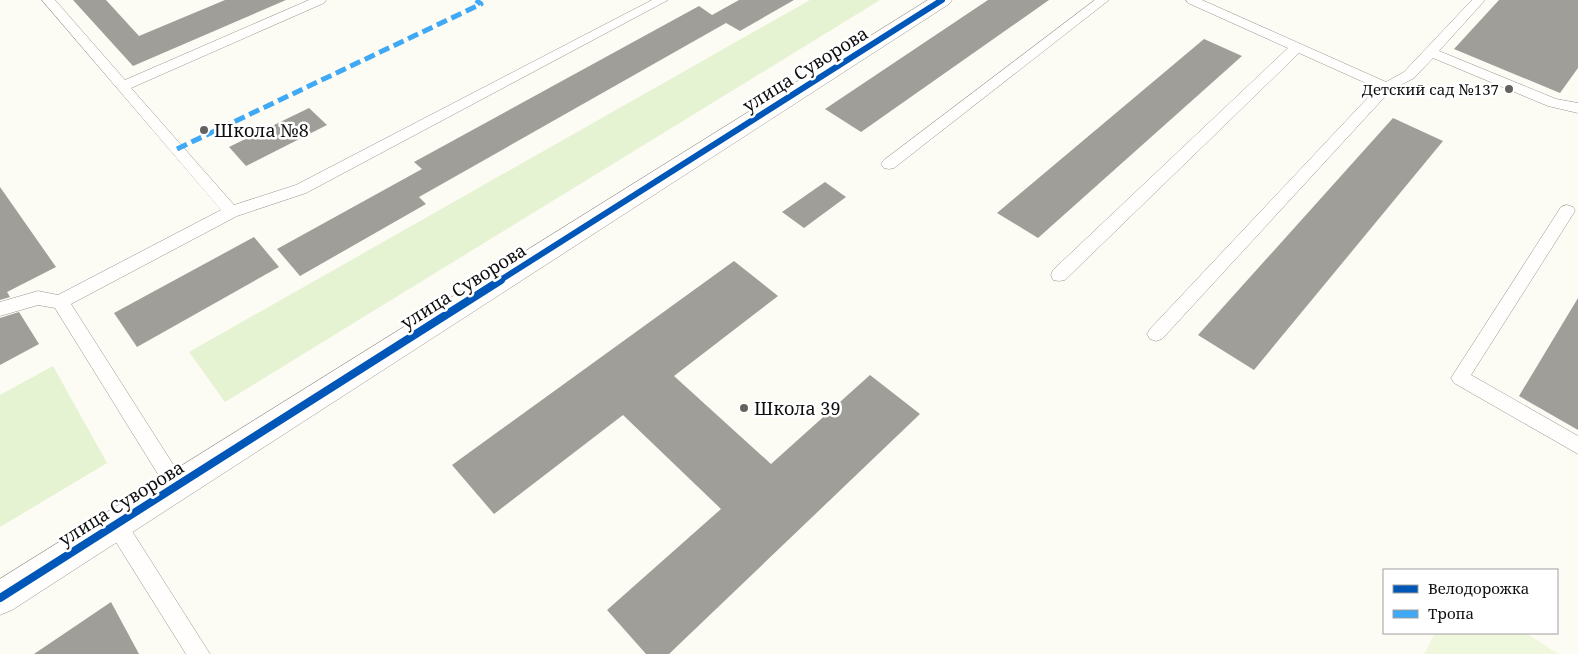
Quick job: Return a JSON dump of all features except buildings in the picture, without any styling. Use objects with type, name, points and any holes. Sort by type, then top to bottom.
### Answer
[{"type":"street","name":"улица Суворова","points":[[0,598],[942,0]]},
{"type":"lane","points":[[48,0],[232,212]]},
{"type":"lane","points":[[123,86],[320,0]]},
{"type":"lane","points":[[0,309],[38,298],[60,302],[232,212],[301,190],[662,0]]},
{"type":"lane","points":[[889,164],[1103,0]]},
{"type":"lane","points":[[1192,0],[1386,87]]},
{"type":"lane","points":[[1156,334],[1386,87],[1409,75],[1479,0]]},
{"type":"lane","points":[[1059,275],[1297,48]]},
{"type":"lane","points":[[1431,52],[1553,102],[1578,108]]},
{"type":"lane","points":[[1568,211],[1460,378],[1578,446]]},
{"type":"lane","points":[[60,302],[176,486]]},
{"type":"lane","points":[[116,524],[198,654]]},
{"type":"green space","points":[[810,0],[880,0],[225,402],[189,352]]},
{"type":"green space","points":[[53,366],[107,463],[0,527],[0,395]]},
{"type":"green space","points":[[1434,634],[1528,634],[1558,654],[1424,654]]},
{"type":"marked path","points":[[177,149],[481,4],[476,0]]},
{"type":"cycle path","points":[[0,598],[942,0]]},
{"type":"place","name":"Детский сад №137","points":[[1509,89]]},
{"type":"place","name":"Школа №8","points":[[204,130]]},
{"type":"place","name":"Школа 39","points":[[744,408]]}]
